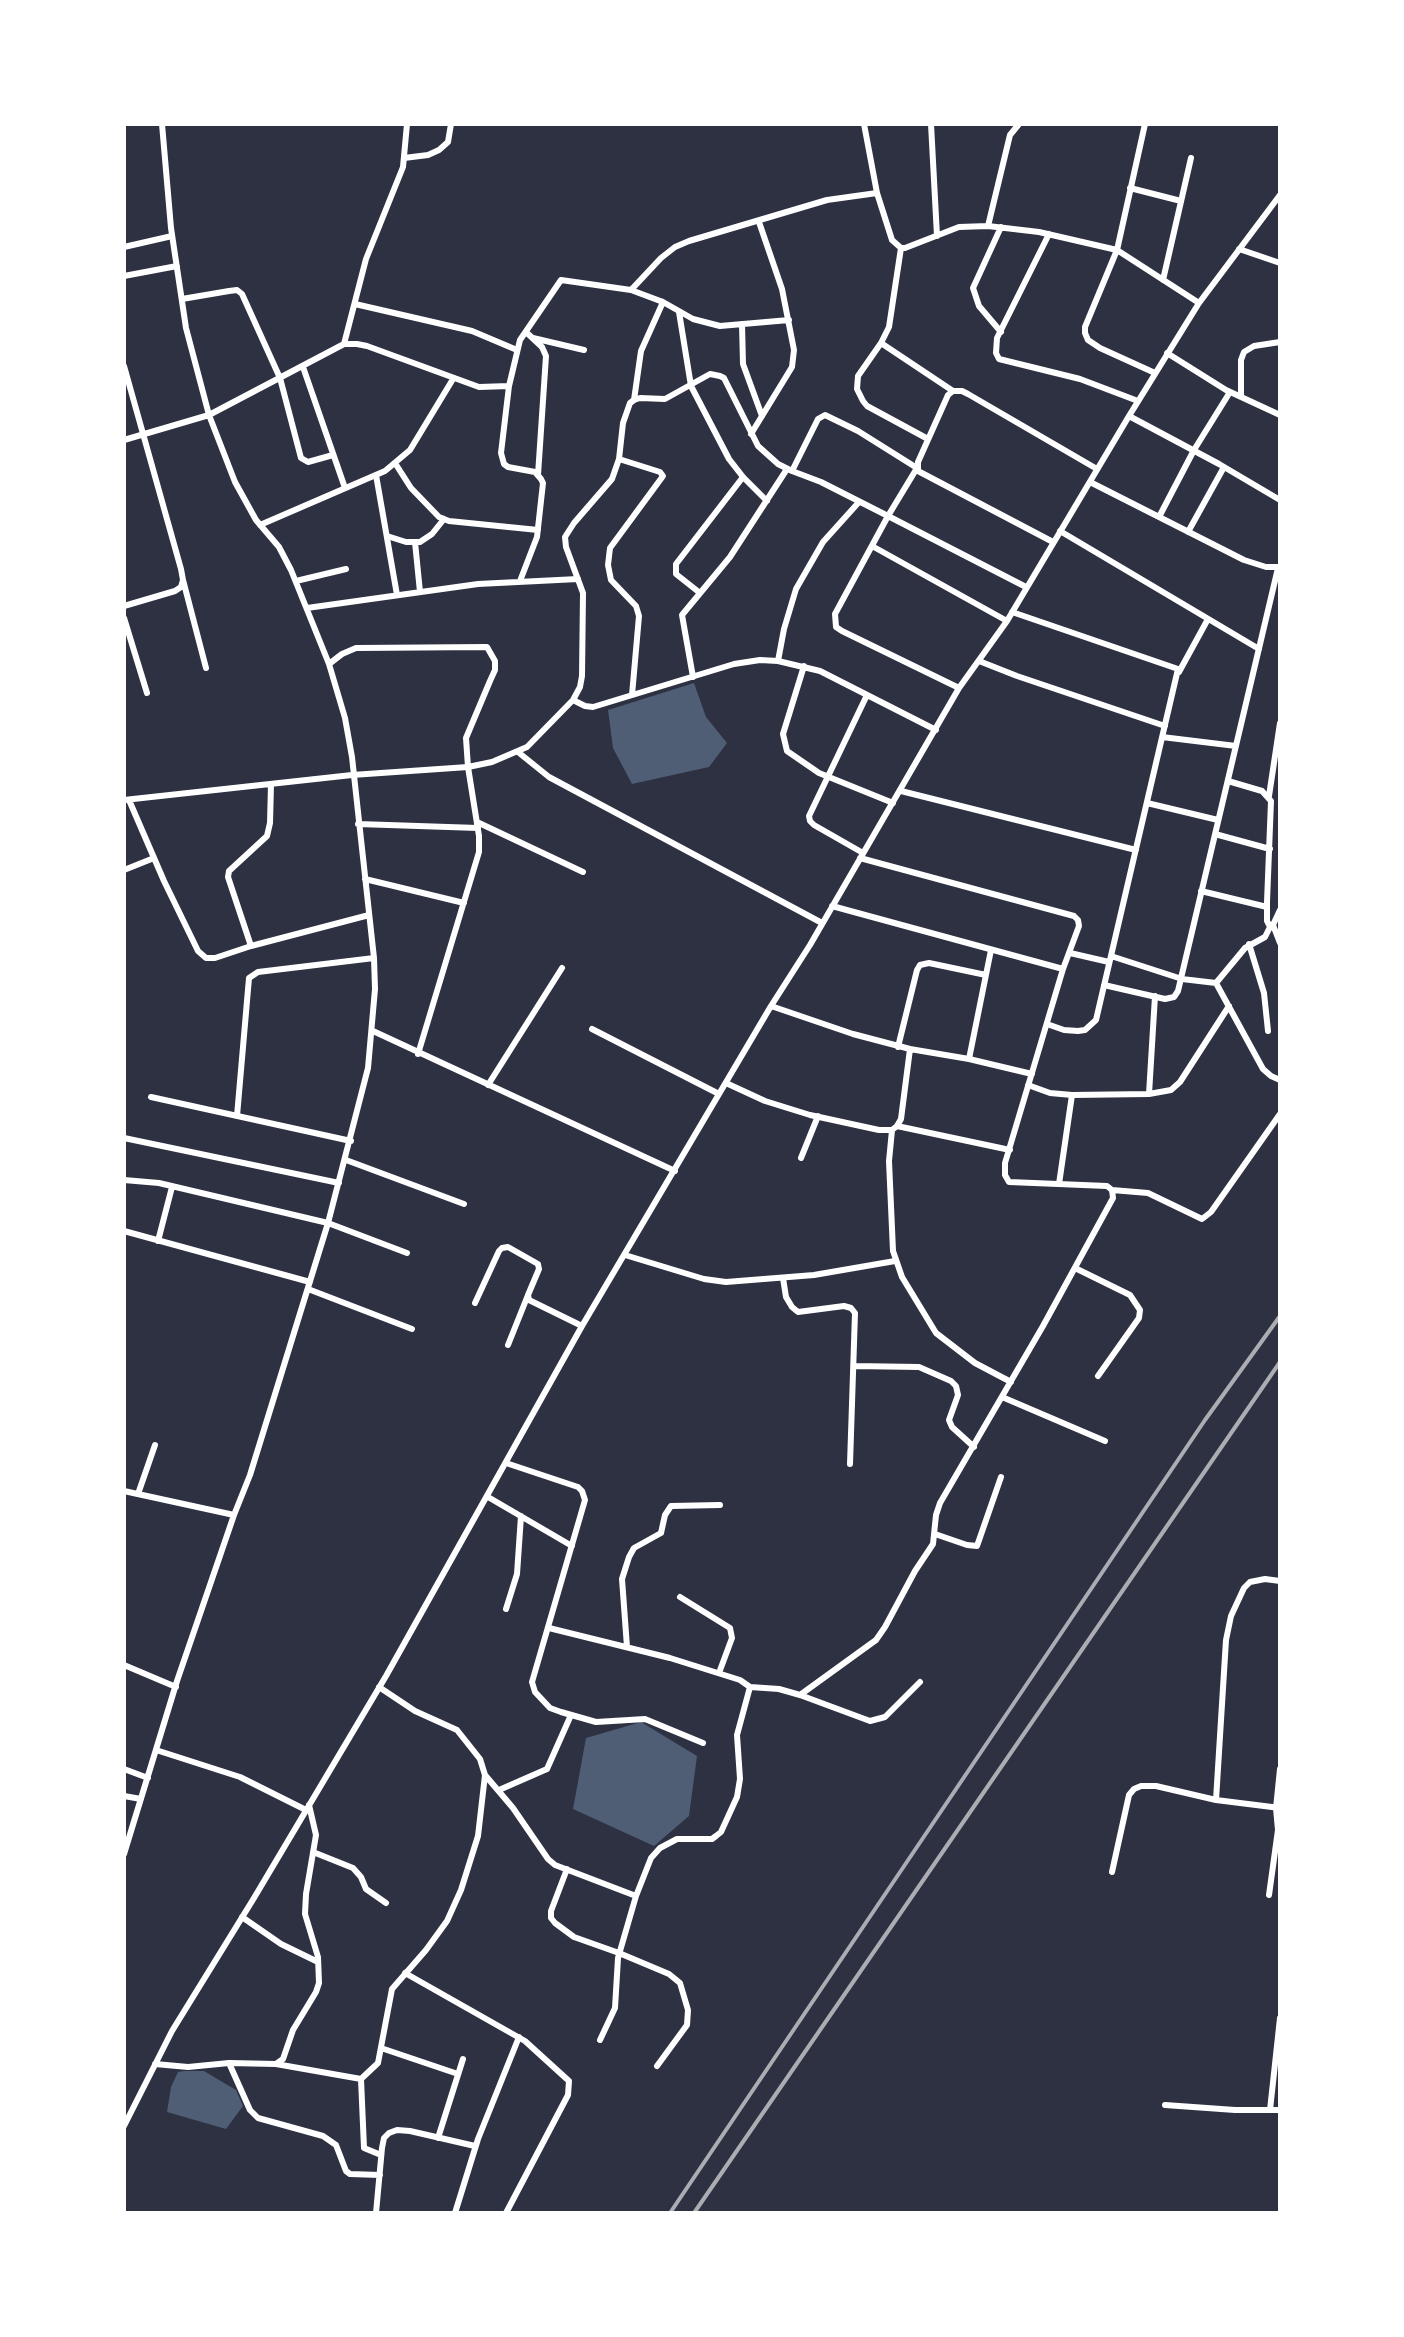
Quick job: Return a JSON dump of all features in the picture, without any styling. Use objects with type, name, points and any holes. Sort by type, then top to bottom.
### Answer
[{"type":"street","points":[[124,1854],[176,1687],[250,1475],[328,1223],[368,1068],[375,989],[352,757],[345,718],[329,664],[296,581],[279,547],[260,525],[235,482],[209,415],[186,328],[172,236],[162,124]]},
{"type":"street","points":[[344,344],[366,259],[403,167],[407,124]]},
{"type":"street","points":[[404,158],[428,155],[439,150],[448,142],[451,124]]},
{"type":"street","points":[[864,124],[877,193],[892,240],[901,248],[959,227],[1001,227],[1049,234],[1117,250],[1199,303]]},
{"type":"street","points":[[931,124],[937,236]]},
{"type":"street","points":[[988,226],[1010,135],[1019,124]]},
{"type":"street","points":[[1145,124],[1117,250],[1085,333],[1088,340],[1100,348],[1155,373]]},
{"type":"street","points":[[1163,280],[1191,158]]},
{"type":"street","points":[[1130,188],[1181,201]]},
{"type":"street","points":[[631,290],[661,258],[689,241],[827,200],[877,193]]},
{"type":"street","points":[[124,2126],[172,2031],[379,1687],[582,1326],[901,791],[959,688],[1007,621],[1199,303],[1280,195]]},
{"type":"street","points":[[751,434],[792,367],[794,350],[777,272],[759,222]]},
{"type":"street","points":[[1001,227],[973,288],[979,306],[1001,332]]},
{"type":"street","points":[[1049,234],[1001,332],[995,348],[999,359],[1080,379],[1138,401]]},
{"type":"street","points":[[124,247],[172,236]]},
{"type":"street","points":[[901,248],[891,319],[881,343],[858,376],[857,389],[867,406],[928,439]]},
{"type":"street","points":[[1239,249],[1280,263]]},
{"type":"street","points":[[124,276],[177,266]]},
{"type":"street","points":[[538,475],[508,467],[501,453],[517,350],[561,280],[631,290],[705,323],[727,326],[789,320]]},
{"type":"street","points":[[182,299],[237,290],[245,300],[280,378],[301,458],[308,462],[333,455]]},
{"type":"street","points":[[634,400],[641,351],[663,302]]},
{"type":"street","points":[[355,304],[472,331],[517,350]]},
{"type":"street","points":[[679,312],[691,386],[725,454],[767,501]]},
{"type":"street","points":[[742,324],[743,364],[762,416]]},
{"type":"street","points":[[520,581],[534,549],[538,530],[543,483],[538,475],[546,360],[542,347],[526,332]]},
{"type":"street","points":[[533,338],[584,350]]},
{"type":"street","points":[[1241,397],[1241,360],[1244,352],[1254,346],[1280,342]]},
{"type":"street","points":[[881,343],[953,391],[962,391],[978,399],[1097,469]]},
{"type":"street","points":[[124,440],[209,415],[344,344],[367,346],[479,387],[509,386]]},
{"type":"street","points":[[1167,353],[1230,392],[1280,415]]},
{"type":"street","points":[[124,366],[206,668]]},
{"type":"street","points":[[303,367],[345,488]]},
{"type":"street","points":[[369,915],[206,958],[201,954],[127,800],[352,775],[468,767],[492,762],[527,747],[573,700],[580,687],[584,603],[565,537],[612,479],[619,459],[623,423],[634,400],[665,399],[710,374],[724,378],[758,446],[790,470],[821,482],[1026,587]]},
{"type":"street","points":[[260,525],[376,475],[395,463],[410,450],[453,379]]},
{"type":"street","points":[[953,391],[942,405],[917,468],[835,614],[836,627],[959,688]]},
{"type":"street","points":[[1159,517],[1194,450],[1230,392]]},
{"type":"street","points":[[693,677],[682,615],[724,566],[790,470],[818,419],[825,415],[858,431],[917,468],[921,474],[1053,542]]},
{"type":"street","points":[[1129,416],[1280,500]]},
{"type":"street","points":[[619,459],[660,472],[663,476],[610,548],[608,565],[611,580],[636,606],[639,616],[632,695]]},
{"type":"street","points":[[395,463],[423,502],[434,514],[444,519],[538,530]]},
{"type":"street","points":[[1188,532],[1224,467]]},
{"type":"street","points":[[376,475],[397,595]]},
{"type":"street","points":[[700,593],[676,574],[676,564],[743,477]]},
{"type":"street","points":[[1090,482],[1244,560],[1279,568],[1182,979],[1174,997],[1165,999],[1104,985]]},
{"type":"street","points":[[778,661],[796,589],[823,542],[859,502]]},
{"type":"street","points":[[387,536],[406,542],[427,539],[444,519]]},
{"type":"street","points":[[1060,531],[1259,649]]},
{"type":"street","points":[[415,542],[420,592]]},
{"type":"street","points":[[872,546],[1007,621]]},
{"type":"street","points":[[296,581],[346,569]]},
{"type":"street","points":[[307,608],[478,584],[578,579]]},
{"type":"street","points":[[124,606],[175,591],[181,587],[183,580]]},
{"type":"street","points":[[1012,612],[1178,669],[1096,1020],[1085,1030],[1071,1032],[1047,1024]]},
{"type":"street","points":[[124,618],[147,693]]},
{"type":"street","points":[[1176,677],[1208,619]]},
{"type":"street","points":[[329,664],[356,648],[487,647],[495,661],[495,670],[467,731],[465,747],[479,852],[418,1054]]},
{"type":"street","points":[[573,700],[593,707],[734,664],[778,661],[820,671],[936,730]]},
{"type":"street","points":[[979,661],[1165,726]]},
{"type":"street","points":[[804,666],[783,734],[784,746],[789,754],[829,778],[893,803]]},
{"type":"street","points":[[867,695],[811,810],[810,821],[861,856],[1074,916],[1078,920],[1079,926],[1063,969],[1005,1163],[1005,1175],[1009,1182],[1096,1184],[1112,1190],[1148,1193],[1202,1219],[1211,1212],[1280,1114]]},
{"type":"street","points":[[1280,723],[1269,796],[1272,806],[1267,907],[1267,921],[1275,926],[1280,943]]},
{"type":"street","points":[[1162,737],[1236,746]]},
{"type":"street","points":[[518,752],[554,780],[822,923]]},
{"type":"street","points":[[1228,781],[1269,796]]},
{"type":"street","points":[[251,946],[228,877],[229,871],[267,836],[271,784]]},
{"type":"street","points":[[901,791],[1136,850]]},
{"type":"street","points":[[1147,803],[1218,820]]},
{"type":"street","points":[[358,824],[477,825],[583,872]]},
{"type":"street","points":[[1215,834],[1270,849]]},
{"type":"street","points":[[124,870],[154,858]]},
{"type":"street","points":[[365,879],[464,903]]},
{"type":"street","points":[[1201,891],[1267,907]]},
{"type":"street","points":[[832,906],[1063,969]]},
{"type":"street","points":[[1216,983],[1249,944],[1265,937],[1275,926],[1280,910]]},
{"type":"street","points":[[1249,944],[1264,993],[1268,1031]]},
{"type":"street","points":[[969,1059],[991,950]]},
{"type":"street","points":[[1070,953],[1110,959],[1182,979],[1216,983]]},
{"type":"street","points":[[237,1116],[249,978],[258,972],[374,958]]},
{"type":"street","points":[[898,1047],[920,965],[929,963],[986,975]]},
{"type":"street","points":[[488,1085],[562,968]]},
{"type":"street","points":[[1216,983],[1263,1069],[1280,1080]]},
{"type":"street","points":[[1149,1094],[1155,996]]},
{"type":"street","points":[[771,1006],[898,1047],[1032,1074]]},
{"type":"street","points":[[1028,1085],[1050,1093],[1072,1095],[1149,1094],[1171,1090],[1180,1082],[1229,1006]]},
{"type":"street","points":[[592,1029],[719,1094]]},
{"type":"street","points":[[373,1031],[675,1171]]},
{"type":"street","points":[[910,1049],[901,1119],[895,1128],[889,1161],[895,1261],[936,1333],[975,1363],[1011,1382]]},
{"type":"street","points":[[726,1083],[765,1101],[818,1116],[879,1130],[895,1128],[1010,1150]]},
{"type":"street","points":[[1059,1184],[1072,1095]]},
{"type":"street","points":[[151,1097],[351,1141]]},
{"type":"street","points":[[801,1158],[818,1116]]},
{"type":"street","points":[[124,1138],[339,1183]]},
{"type":"street","points":[[346,1160],[464,1204]]},
{"type":"street","points":[[124,1180],[172,1187],[328,1223],[407,1253]]},
{"type":"street","points":[[158,1241],[172,1187]]},
{"type":"street","points":[[800,1695],[876,1640],[927,1554],[935,1534],[940,1503],[1107,1210],[1113,1198],[1112,1190]]},
{"type":"street","points":[[124,1231],[309,1286],[412,1329]]},
{"type":"street","points":[[475,1303],[499,1251],[504,1247],[538,1264],[538,1273],[508,1345]]},
{"type":"street","points":[[625,1255],[726,1282],[814,1275],[895,1261]]},
{"type":"street","points":[[1075,1268],[1130,1295],[1140,1310],[1139,1318],[1098,1376]]},
{"type":"street","points":[[783,1278],[786,1297],[798,1312],[832,1307],[851,1308],[855,1313],[850,1464]]},
{"type":"street","points":[[528,1295],[534,1304],[582,1326]]},
{"type":"street","points":[[854,1366],[919,1367],[951,1381],[958,1395],[949,1420],[952,1427],[974,1447]]},
{"type":"street","points":[[1002,1397],[1105,1441]]},
{"type":"street","points":[[138,1494],[155,1445]]},
{"type":"street","points":[[506,1463],[582,1491],[585,1500],[532,1682],[538,1697],[550,1708],[596,1722],[645,1719],[703,1743]]},
{"type":"street","points":[[935,1534],[977,1546],[1001,1477]]},
{"type":"street","points":[[124,1491],[234,1515]]},
{"type":"street","points":[[488,1497],[572,1546]]},
{"type":"street","points":[[627,1647],[622,1579],[634,1548],[661,1533],[665,1515],[671,1506],[720,1505]]},
{"type":"street","points":[[506,1609],[517,1574],[521,1516]]},
{"type":"street","points":[[1216,1800],[1226,1640],[1231,1616],[1250,1582],[1265,1579],[1280,1581]]},
{"type":"street","points":[[680,1597],[730,1628],[732,1638],[719,1673]]},
{"type":"street","points":[[549,1628],[670,1658],[740,1680],[750,1687],[779,1689],[800,1695],[870,1721],[892,1712],[920,1682]]},
{"type":"street","points":[[124,1665],[176,1687]]},
{"type":"street","points":[[379,1687],[415,1711],[457,1730],[480,1759],[485,1775],[478,1836],[454,1908],[426,1950],[392,1989],[378,2063],[361,2079],[364,2148],[381,2155]]},
{"type":"street","points":[[600,2040],[615,2008],[619,1953],[651,1858],[660,1848],[684,1838],[712,1839],[721,1832],[739,1788],[737,1735],[750,1687]]},
{"type":"street","points":[[499,1790],[547,1769],[571,1715]]},
{"type":"street","points":[[156,1750],[240,1777],[308,1808],[315,1826],[305,1914],[318,1962],[319,1983],[296,2023],[283,2059],[276,2064]]},
{"type":"street","points":[[124,1769],[148,1778]]},
{"type":"street","points":[[1269,1895],[1278,1830],[1280,1769]]},
{"type":"street","points":[[485,1775],[555,1865],[636,1896]]},
{"type":"street","points":[[1112,1872],[1124,1809],[1134,1789],[1146,1785],[1216,1800],[1278,1808]]},
{"type":"street","points":[[124,1796],[141,1799]]},
{"type":"street","points":[[313,1852],[349,1864],[358,1872],[366,1889],[386,1903]]},
{"type":"street","points":[[567,1869],[551,1911],[551,1918],[561,1929],[669,1974],[680,1983],[688,2010],[687,2025],[657,2066]]},
{"type":"street","points":[[242,1917],[281,1944],[318,1962]]},
{"type":"street","points":[[405,1973],[519,2037],[565,2076],[570,2085],[568,2095],[506,2213]]},
{"type":"street","points":[[1270,2110],[1280,2018]]},
{"type":"street","points":[[455,2213],[475,2146],[519,2037]]},
{"type":"street","points":[[381,2048],[458,2074]]},
{"type":"street","points":[[438,2138],[463,2059]]},
{"type":"street","points":[[155,2064],[188,2067],[229,2063],[276,2064],[361,2079]]},
{"type":"street","points":[[229,2063],[250,2110],[258,2118],[323,2136],[336,2145],[350,2174],[380,2175]]},
{"type":"street","points":[[1165,2105],[1280,2110]]},
{"type":"street","points":[[376,2213],[381,2155],[384,2138],[389,2133],[397,2130],[475,2146]]},
{"type":"water","points":[[694,683],[706,717],[727,743],[709,767],[632,784],[613,748],[608,710]]},
{"type":"water","points":[[641,1722],[697,1756],[689,1816],[654,1846],[573,1809],[586,1738]]},
{"type":"water","points":[[204,2071],[236,2090],[243,2106],[226,2129],[167,2112],[171,2087],[178,2072]]},
{"type":"railway","points":[[670,2213],[1205,1420],[1280,1316]]},
{"type":"railway","points":[[694,2213],[1280,1362]]}]
